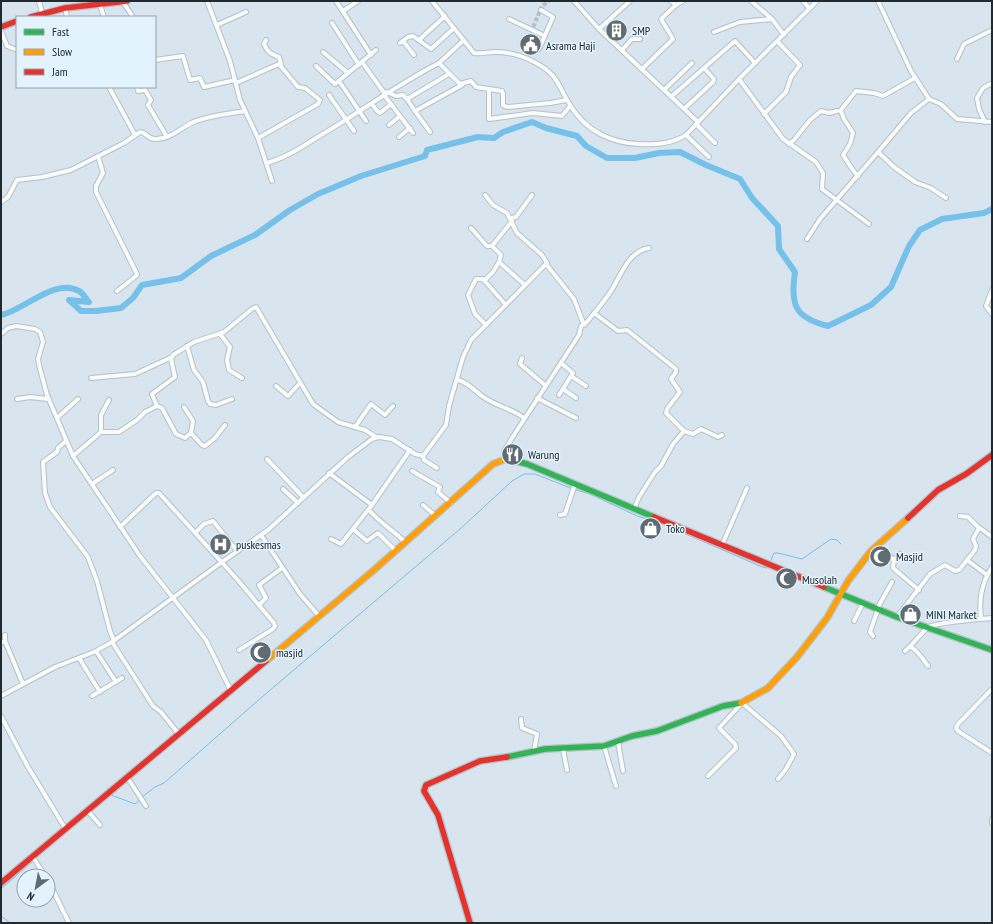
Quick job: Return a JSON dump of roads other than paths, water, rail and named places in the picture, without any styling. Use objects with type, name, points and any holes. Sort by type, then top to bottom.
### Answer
[{"type":"street","points":[[39,1],[43,16],[65,8],[84,4],[125,1],[132,16]]},
{"type":"street","points":[[207,1],[217,25],[240,100],[258,138],[272,181]]},
{"type":"street","points":[[336,1],[370,55]]},
{"type":"street","points":[[343,11],[358,1]]},
{"type":"street","points":[[432,1],[475,54],[501,52],[535,62],[556,78],[570,106],[592,128],[604,137],[617,142],[638,144],[664,144],[686,135],[739,79],[817,1]]},
{"type":"street","points":[[574,1],[599,29],[685,108],[715,143]]},
{"type":"street","points":[[599,29],[630,1]]},
{"type":"street","points":[[671,1],[676,5]]},
{"type":"street","points":[[642,69],[673,40],[661,20],[676,5],[683,1]]},
{"type":"street","points":[[751,1],[772,19],[784,35]]},
{"type":"street","points":[[803,1],[809,8]]},
{"type":"street","points":[[878,1],[915,78],[930,99],[941,104],[957,119],[992,122]]},
{"type":"street","points":[[100,4],[104,16]]},
{"type":"street","points":[[65,8],[67,16]]},
{"type":"street","points":[[526,45],[538,50],[545,36],[553,17],[541,10]]},
{"type":"street","points":[[217,25],[246,12]]},
{"type":"street","points":[[419,40],[445,16]]},
{"type":"street","points":[[509,19],[545,36]]},
{"type":"street","points":[[714,32],[740,22],[772,19]]},
{"type":"street","points":[[1,27],[16,21]]},
{"type":"street","points":[[332,23],[413,133]]},
{"type":"street","points":[[414,55],[401,42],[412,36],[431,50],[454,28]]},
{"type":"street","points":[[957,59],[964,44],[992,30]]},
{"type":"street","points":[[1,31],[8,46],[16,50]]},
{"type":"street","points":[[622,50],[632,39],[640,39]]},
{"type":"street","points":[[258,138],[320,103],[316,95],[303,87],[298,87],[281,64],[279,57],[271,55],[267,50],[264,44],[266,40]]},
{"type":"street","points":[[267,162],[287,155],[347,120],[385,94],[439,63],[464,40]]},
{"type":"street","points":[[672,96],[735,41],[755,63]]},
{"type":"street","points":[[764,114],[786,92],[791,77],[800,65],[777,41]]},
{"type":"street","points":[[316,66],[335,84],[376,50]]},
{"type":"street","points":[[323,52],[348,73]]},
{"type":"street","points":[[156,60],[183,56],[190,80],[200,78],[204,87],[235,81],[281,64]]},
{"type":"street","points":[[439,63],[458,84],[462,85]]},
{"type":"street","points":[[665,89],[692,63]]},
{"type":"street","points":[[685,108],[713,82],[714,79],[704,68]]},
{"type":"street","points":[[407,100],[449,74]]},
{"type":"street","points":[[789,144],[810,120],[820,112],[830,113],[839,111],[856,91],[884,96],[915,78]]},
{"type":"street","points":[[739,79],[779,134],[789,144],[798,148],[816,162],[823,173],[822,189],[869,224]]},
{"type":"street","points":[[339,81],[366,121]]},
{"type":"street","points":[[415,111],[471,81],[474,87],[502,92],[503,105],[507,107],[567,100]]},
{"type":"street","points":[[985,122],[979,109],[977,98],[983,88],[992,83]]},
{"type":"street","points":[[137,88],[138,91],[144,90],[148,95],[151,100],[148,105],[167,137]]},
{"type":"street","points":[[110,89],[135,135]]},
{"type":"street","points":[[489,89],[487,120],[533,113],[562,116],[570,106]]},
{"type":"street","points":[[385,94],[403,96],[430,132]]},
{"type":"street","points":[[329,95],[354,131]]},
{"type":"street","points":[[807,239],[837,200],[911,113],[930,99]]},
{"type":"street","points":[[372,104],[380,113],[391,104]]},
{"type":"street","points":[[1,202],[8,197],[17,180],[52,175],[71,170],[124,144],[135,135],[142,132],[153,140],[167,137],[197,121],[213,116],[245,111]]},
{"type":"street","points":[[839,111],[853,134],[850,144],[843,155],[850,163],[852,170],[858,176]]},
{"type":"street","points":[[389,125],[400,116]]},
{"type":"street","points":[[399,137],[410,128]]},
{"type":"street","points":[[686,135],[709,157]]},
{"type":"street","points":[[878,152],[894,167],[915,182],[932,188],[946,198]]},
{"type":"street","points":[[98,156],[103,173],[96,186],[96,192],[137,274],[118,291]]},
{"type":"street","points":[[485,195],[493,205],[507,213],[520,236],[544,257],[547,263],[546,264],[574,299],[584,325]]},
{"type":"street","points":[[492,246],[532,195]]},
{"type":"street","points":[[471,228],[487,246],[492,246],[501,255],[494,272],[484,280]]},
{"type":"street","points":[[504,459],[505,450],[524,418],[579,335],[580,326],[584,325],[610,293],[630,260],[643,250],[649,248]]},
{"type":"street","points":[[499,262],[524,285]]},
{"type":"street","points":[[423,456],[446,425],[448,406],[458,380],[468,344],[505,304],[546,264]]},
{"type":"street","points":[[486,325],[475,314],[468,295],[476,279],[481,278],[484,280],[505,304]]},
{"type":"street","points":[[992,290],[986,306],[992,314]]},
{"type":"street","points":[[91,378],[135,374],[172,357],[187,346],[220,334],[252,309],[258,308],[300,383],[316,407],[338,422],[369,432],[376,437],[392,440],[423,456],[424,460],[437,468]]},
{"type":"street","points":[[594,313],[618,331],[627,330],[676,369],[676,372],[671,379],[680,392],[667,409],[666,413],[684,431],[693,434],[702,429],[718,438],[722,435]]},
{"type":"street","points":[[1,334],[8,328],[16,326],[35,329],[40,332],[43,342],[38,359],[48,399],[73,456],[120,527],[172,598],[206,640],[230,689]]},
{"type":"street","points":[[220,334],[230,347],[227,360],[230,370],[242,378]]},
{"type":"street","points":[[187,346],[194,370],[203,382],[210,404],[216,405],[232,399]]},
{"type":"street","points":[[172,357],[176,376],[152,394],[157,406],[161,407],[178,436],[185,438],[191,433],[194,421],[184,407]]},
{"type":"street","points":[[522,358],[520,364],[545,385]]},
{"type":"street","points":[[559,394],[573,373],[561,362]]},
{"type":"street","points":[[571,376],[586,386]]},
{"type":"street","points":[[458,380],[465,383],[491,402],[513,411],[524,418]]},
{"type":"street","points":[[276,386],[288,396],[300,383]]},
{"type":"street","points":[[563,388],[576,398]]},
{"type":"street","points":[[17,399],[30,397],[48,399]]},
{"type":"street","points":[[537,398],[576,418]]},
{"type":"street","points":[[57,418],[78,400]]},
{"type":"street","points":[[101,432],[101,415],[109,400]]},
{"type":"street","points":[[355,427],[371,404],[385,415],[393,406]]},
{"type":"street","points":[[73,456],[101,432],[119,432],[137,420],[145,412],[157,406]]},
{"type":"street","points":[[191,433],[202,445],[205,446],[215,438],[226,425]]},
{"type":"street","points":[[634,509],[639,497],[655,471],[661,466],[673,444],[684,431]]},
{"type":"street","points":[[1,696],[55,667],[96,651],[113,642],[261,535],[330,473],[356,451],[376,437]]},
{"type":"street","points":[[66,441],[58,448],[57,452],[43,462],[45,493],[57,518],[88,557],[97,581],[113,642],[153,706],[161,712],[178,733]]},
{"type":"street","points":[[331,539],[340,545],[372,505],[410,450]]},
{"type":"street","points":[[708,776],[736,748],[735,744],[719,728],[742,703],[751,696],[768,688],[775,682],[823,622],[864,558],[905,518],[944,485],[966,474],[992,455]]},
{"type":"street","points":[[267,459],[303,497]]},
{"type":"street","points":[[1,883],[34,859],[65,828],[396,551],[451,503],[482,473],[493,464],[504,459],[527,464],[574,486],[634,509],[897,617],[992,650]]},
{"type":"street","points":[[92,484],[113,470]]},
{"type":"street","points":[[412,471],[439,486],[438,492],[451,503]]},
{"type":"street","points":[[330,473],[372,505]]},
{"type":"street","points":[[560,515],[565,514],[574,486]]},
{"type":"street","points":[[722,545],[748,488]]},
{"type":"street","points":[[283,489],[298,503]]},
{"type":"street","points":[[120,527],[157,492],[222,562],[274,623],[275,628],[239,650]]},
{"type":"street","points":[[423,505],[436,516]]},
{"type":"street","points":[[368,510],[405,542]]},
{"type":"street","points":[[960,516],[968,517],[979,528],[992,537]]},
{"type":"street","points":[[195,533],[204,524],[213,521],[237,551]]},
{"type":"street","points":[[897,617],[935,570],[945,566],[957,571],[975,550],[976,546],[973,539],[979,528]]},
{"type":"street","points":[[353,529],[367,541],[378,533],[396,551]]},
{"type":"street","points":[[261,535],[300,594],[319,616]]},
{"type":"street","points":[[887,554],[894,560]]},
{"type":"street","points":[[900,554],[894,560],[893,566],[897,573],[918,590]]},
{"type":"street","points":[[967,560],[987,575]]},
{"type":"street","points":[[981,619],[981,593],[987,575],[992,567]]},
{"type":"street","points":[[259,605],[266,598],[259,584],[282,568]]},
{"type":"street","points":[[873,636],[870,632],[878,609],[892,582]]},
{"type":"street","points":[[854,621],[863,603]]},
{"type":"street","points":[[905,651],[911,647],[928,627],[992,618]]},
{"type":"street","points":[[6,635],[3,642],[23,684]]},
{"type":"street","points":[[911,647],[916,650],[928,666]]},
{"type":"street","points":[[96,651],[116,682]]},
{"type":"street","points":[[79,658],[100,692]]},
{"type":"street","points":[[92,696],[122,678]]},
{"type":"street","points":[[992,689],[958,724],[956,728],[958,731],[992,753]]},
{"type":"street","points":[[470,923],[438,815],[426,795],[424,787],[453,772],[480,761],[534,752],[544,748],[563,749],[604,746],[632,736],[665,729],[722,706],[742,703],[781,736],[794,754],[786,769],[778,779]]},
{"type":"street","points":[[1,716],[31,773],[65,828]]},
{"type":"street","points":[[521,719],[522,728],[537,734],[534,752]]},
{"type":"street","points":[[618,742],[623,771]]},
{"type":"street","points":[[604,746],[616,786]]},
{"type":"street","points":[[563,749],[567,770]]},
{"type":"street","points":[[127,777],[146,806]]},
{"type":"street","points":[[87,810],[100,825]]},
{"type":"street","points":[[34,859],[40,868]]},
{"type":"street","points":[[56,896],[69,923]]},
{"type":"waterway","points":[[1,315],[19,308],[39,296],[60,288],[70,288],[82,293],[89,302],[69,300],[81,311],[121,308],[133,298],[142,285],[181,278],[211,256],[255,235],[290,210],[318,194],[361,176],[425,156],[427,150],[478,137],[494,138],[503,132],[532,122],[546,128],[577,136],[586,146],[607,158],[635,158],[659,153],[680,152],[740,179],[752,198],[778,226],[779,249],[795,272],[793,293],[797,308],[808,319],[828,326],[871,305],[891,287],[909,246],[920,230],[942,219],[984,213],[992,209]]},
{"type":"waterway","points":[[142,797],[155,787],[164,783],[262,697],[460,529],[512,481],[524,474],[535,474],[573,489]]},
{"type":"waterway","points":[[576,490],[590,494],[637,516],[663,524],[762,567],[768,567]]},
{"type":"waterway","points":[[770,562],[774,553],[802,559],[831,539],[837,540],[841,544]]},
{"type":"waterway","points":[[111,795],[135,804],[140,800]]},
{"type":"waterway","points":[[36,858],[56,840]]},
{"type":"waterway","points":[[1,889],[34,860]]},
{"type":"waterway","points":[[1,916],[10,923]]},
{"type":"tunnel","points":[[524,49],[542,6],[549,1]]},
{"type":"place","name":"SMP","points":[[616,30]]},
{"type":"place","name":"Asrama Haji","points":[[531,45]]},
{"type":"place","name":"Warung","points":[[513,454]]},
{"type":"place","name":"Toko","points":[[651,528]]},
{"type":"place","name":"puskesmas","points":[[221,544]]},
{"type":"place","name":"Masjid","points":[[881,556]]},
{"type":"place","name":"Musolah","points":[[786,579]]},
{"type":"place","name":"MINI Market","points":[[910,614]]},
{"type":"place","name":"masjid","points":[[261,652]]}]
